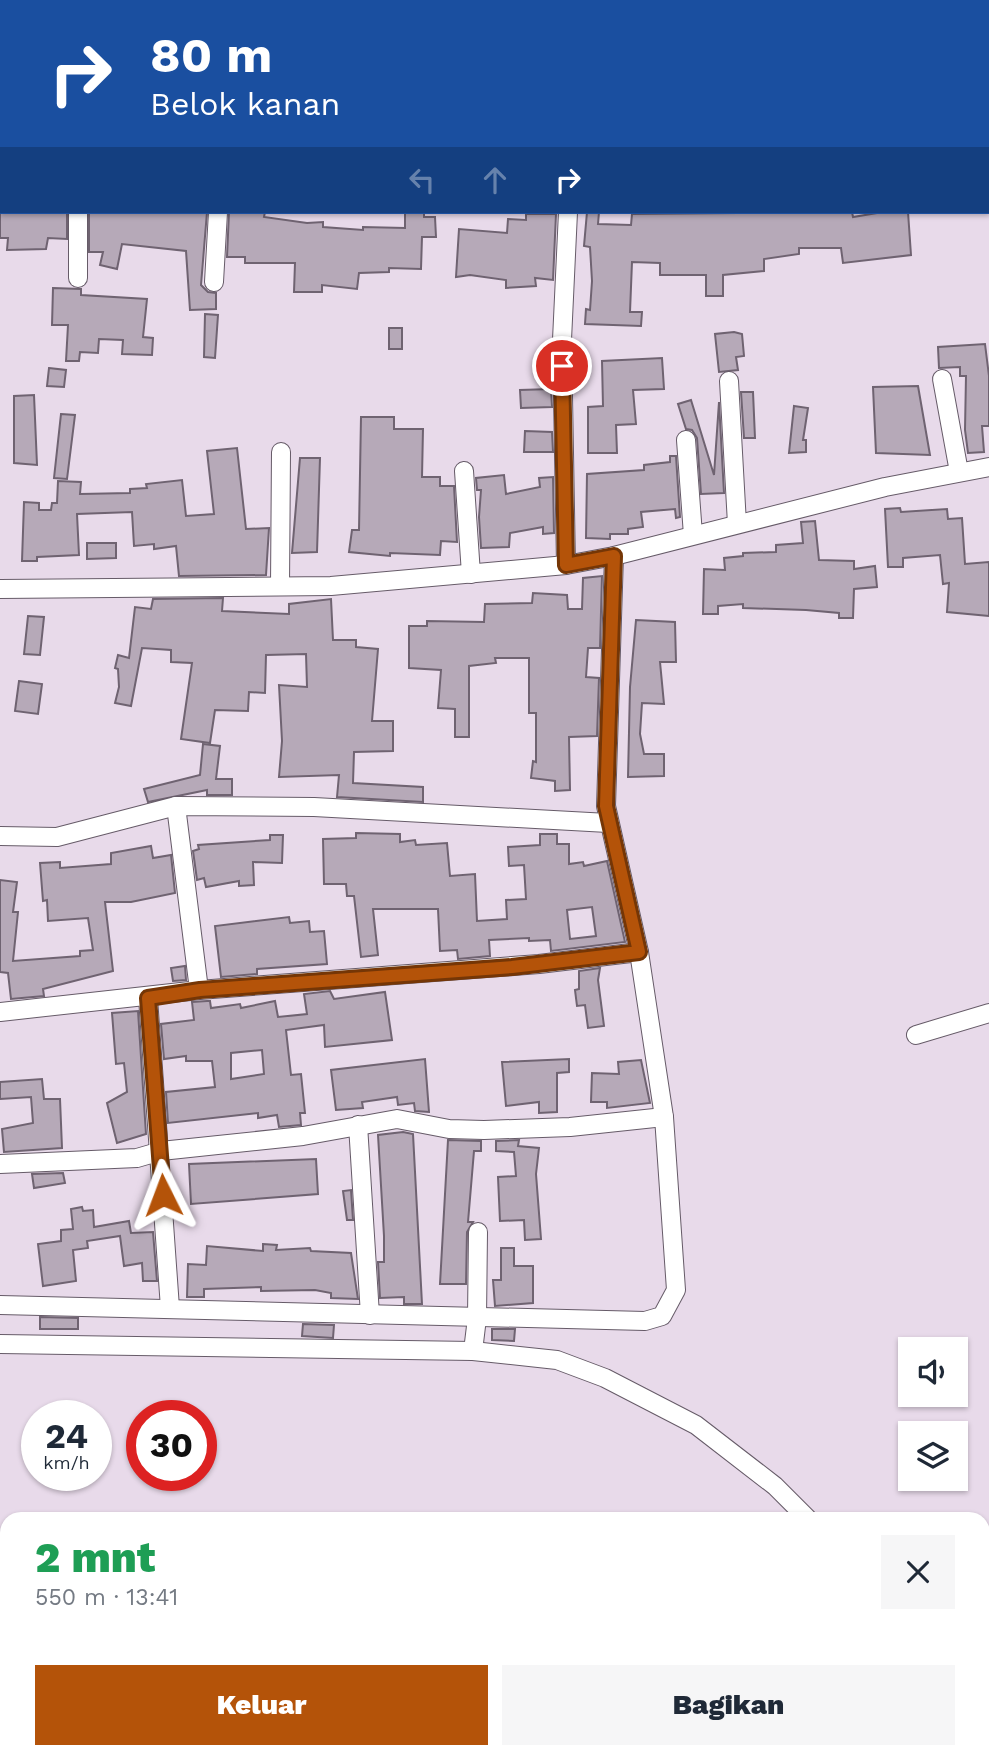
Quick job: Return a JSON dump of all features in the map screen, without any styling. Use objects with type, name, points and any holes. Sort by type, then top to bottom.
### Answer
[{"type":"street","points":[[78,214],[78,278]]},
{"type":"street","points":[[214,282],[218,214]]},
{"type":"street","points":[[566,565],[562,340],[568,214]]},
{"type":"street","points":[[942,380],[958,472]]},
{"type":"street","points":[[729,382],[737,524]]},
{"type":"street","points":[[686,440],[693,535]]},
{"type":"street","points":[[280,586],[281,452]]},
{"type":"street","points":[[0,589],[331,586],[566,565],[614,556],[958,472],[989,467]]},
{"type":"street","points":[[464,471],[471,574]]},
{"type":"street","points":[[0,1305],[645,1321],[662,1316],[676,1290],[664,1117],[639,952],[608,823],[614,556]]},
{"type":"street","points":[[0,836],[57,837],[176,806],[314,807],[608,823]]},
{"type":"street","points":[[176,806],[200,990]]},
{"type":"street","points":[[0,1012],[148,998],[200,990],[512,967],[639,952]]},
{"type":"street","points":[[148,998],[161,1151],[170,1308]]},
{"type":"street","points":[[916,1035],[989,1013]]},
{"type":"street","points":[[0,1164],[137,1158],[161,1151],[293,1138],[397,1119],[449,1129],[484,1130],[570,1127],[664,1117]]},
{"type":"street","points":[[358,1125],[370,1315]]},
{"type":"street","points":[[473,1351],[477,1318],[478,1232]]},
{"type":"street","points":[[0,1344],[473,1351],[557,1360],[605,1378],[696,1425],[775,1486],[801,1512]]},
{"type":"building","points":[[0,214],[67,214],[67,239],[48,238],[46,249],[7,250],[8,238],[0,238]]},
{"type":"building","points":[[89,214],[207,214],[201,285],[208,292],[216,293],[216,309],[190,310],[186,251],[122,244],[117,269],[100,265],[103,252],[89,252]]},
{"type":"building","points":[[229,214],[265,214],[264,217],[307,223],[323,222],[323,227],[363,230],[363,227],[405,228],[405,214],[435,217],[436,237],[422,237],[421,269],[389,268],[389,272],[359,273],[357,289],[322,285],[322,292],[294,292],[295,263],[245,263],[245,257],[227,257]]},
{"type":"building","points":[[526,214],[556,214],[553,280],[535,278],[536,286],[506,288],[506,280],[470,275],[456,277],[459,229],[507,233],[508,219],[526,220]]},
{"type":"building","points":[[587,214],[599,214],[598,224],[631,225],[632,214],[852,214],[853,217],[908,214],[911,255],[843,263],[841,248],[799,248],[799,254],[764,259],[764,271],[723,275],[723,296],[706,296],[706,275],[660,275],[660,263],[632,262],[630,312],[642,312],[641,326],[585,324],[586,309],[590,310],[592,281],[590,247],[584,246]]},
{"type":"building","points":[[53,288],[81,289],[81,295],[147,299],[143,337],[153,338],[152,355],[122,354],[123,340],[99,339],[98,353],[80,352],[79,361],[66,361],[68,325],[52,325]]},
{"type":"building","points":[[205,314],[218,315],[215,358],[204,357]]},
{"type":"building","points":[[389,328],[402,328],[402,349],[389,349]]},
{"type":"building","points":[[715,334],[742,334],[744,356],[736,357],[738,370],[719,372]]},
{"type":"building","points":[[985,344],[989,376],[989,426],[982,426],[984,452],[968,453],[965,430],[966,376],[960,376],[960,367],[939,368],[938,347]]},
{"type":"building","points":[[662,358],[664,389],[633,390],[636,424],[616,425],[617,453],[588,453],[588,407],[603,406],[602,361]]},
{"type":"building","points":[[49,368],[66,370],[64,387],[47,386]]},
{"type":"building","points":[[918,386],[930,455],[876,453],[873,387]]},
{"type":"building","points":[[551,389],[552,407],[521,408],[520,390]]},
{"type":"building","points":[[741,392],[753,392],[755,438],[744,438]]},
{"type":"building","points":[[34,395],[37,465],[14,463],[14,396]]},
{"type":"building","points":[[691,400],[714,475],[719,402],[724,493],[701,494],[697,438],[692,430],[686,429],[678,404]]},
{"type":"building","points":[[794,406],[808,408],[803,440],[806,440],[806,452],[789,453]]},
{"type":"building","points":[[61,414],[75,415],[67,479],[54,478]]},
{"type":"building","points":[[361,417],[394,417],[394,429],[423,429],[422,477],[440,477],[440,486],[454,486],[457,542],[441,541],[440,555],[390,553],[390,556],[349,552],[352,530],[359,530]]},
{"type":"building","points":[[525,431],[552,432],[553,452],[524,452]]},
{"type":"building","points":[[237,448],[246,529],[269,528],[266,575],[179,576],[176,546],[154,549],[154,544],[134,546],[132,512],[77,514],[79,555],[37,557],[37,561],[22,561],[24,502],[39,503],[39,510],[51,510],[52,503],[57,503],[58,481],[81,482],[80,494],[130,493],[130,489],[147,488],[146,484],[182,480],[186,516],[214,514],[207,451]]},
{"type":"building","points":[[670,456],[676,456],[680,517],[676,518],[675,509],[641,512],[643,527],[628,529],[628,534],[610,534],[610,539],[586,538],[587,474],[644,470],[644,465],[670,462]]},
{"type":"building","points":[[300,458],[320,458],[317,552],[292,553]]},
{"type":"building","points":[[504,475],[506,494],[540,487],[539,478],[553,477],[554,533],[543,534],[543,527],[510,533],[509,547],[481,548],[481,490],[477,490],[476,478]]},
{"type":"building","points":[[900,508],[901,512],[947,509],[948,519],[962,518],[965,564],[989,562],[989,616],[947,612],[949,583],[943,584],[940,555],[903,558],[903,567],[888,567],[885,509]]},
{"type":"building","points":[[815,521],[819,560],[854,561],[854,569],[875,566],[877,587],[854,589],[853,618],[839,618],[839,613],[806,610],[743,608],[743,604],[718,606],[718,614],[703,614],[704,569],[725,570],[724,558],[743,556],[743,553],[776,552],[776,545],[803,543],[801,522]]},
{"type":"building","points":[[87,543],[116,543],[116,558],[87,559]]},
{"type":"building","points":[[602,576],[600,648],[588,648],[586,677],[599,678],[597,736],[569,737],[570,790],[555,791],[555,781],[531,778],[533,761],[536,762],[536,713],[529,713],[529,658],[495,658],[496,663],[469,666],[469,737],[455,737],[455,709],[438,708],[441,670],[409,668],[409,626],[427,626],[427,621],[484,622],[485,604],[532,603],[533,593],[567,595],[568,609],[582,609],[583,578]]},
{"type":"building","points":[[223,598],[222,611],[289,614],[289,604],[331,599],[333,640],[356,640],[356,647],[378,649],[372,721],[393,721],[393,751],[354,752],[353,783],[423,787],[423,802],[337,797],[339,775],[279,777],[282,741],[279,685],[307,687],[306,654],[266,655],[265,693],[249,692],[248,711],[215,710],[210,743],[181,739],[192,663],[171,662],[171,650],[142,648],[131,706],[115,703],[119,687],[118,669],[115,668],[118,655],[129,658],[135,607],[151,609],[153,599]]},
{"type":"building","points":[[28,616],[44,617],[40,655],[24,654]]},
{"type":"building","points":[[636,620],[675,622],[676,662],[660,662],[664,704],[642,703],[640,734],[644,754],[664,754],[664,776],[628,777],[630,687]]},
{"type":"building","points":[[19,681],[42,684],[38,714],[15,711]]},
{"type":"building","points":[[203,744],[220,746],[216,779],[232,779],[232,795],[207,795],[207,790],[148,802],[144,789],[200,775]]},
{"type":"building","points":[[356,833],[400,834],[400,842],[415,840],[416,845],[447,843],[450,876],[475,874],[477,921],[507,919],[506,900],[526,899],[524,865],[509,866],[508,847],[540,845],[540,834],[557,834],[557,844],[569,844],[569,864],[583,862],[584,866],[607,861],[625,942],[551,951],[550,940],[489,940],[490,956],[458,959],[457,950],[440,951],[438,909],[373,909],[378,955],[361,957],[354,896],[347,896],[346,884],[324,884],[323,839],[356,838]],"holes":[[[592,907],[596,936],[570,939],[567,910]]]},
{"type":"building","points":[[270,835],[283,835],[282,863],[253,862],[254,885],[239,886],[239,881],[206,887],[204,878],[197,880],[193,851],[199,849],[198,845],[270,840]]},
{"type":"building","points":[[151,846],[153,858],[171,855],[175,893],[131,902],[105,902],[113,971],[43,989],[44,996],[11,999],[8,973],[0,972],[0,880],[17,882],[13,912],[18,912],[13,961],[80,956],[80,951],[93,950],[88,918],[48,921],[47,900],[43,901],[40,863],[60,862],[60,868],[111,864],[111,853]]},
{"type":"building","points":[[289,917],[290,923],[309,921],[310,932],[324,931],[327,964],[257,969],[257,974],[221,977],[215,926]]},
{"type":"building","points":[[185,966],[186,980],[173,981],[171,968]]},
{"type":"building","points":[[600,968],[598,980],[604,1026],[588,1028],[585,1005],[577,1006],[575,990],[579,989],[579,971]]},
{"type":"building","points":[[330,991],[334,999],[385,992],[392,1040],[325,1047],[324,1025],[286,1030],[291,1075],[301,1074],[305,1113],[300,1113],[301,1125],[279,1127],[277,1115],[258,1118],[258,1113],[168,1123],[166,1092],[215,1087],[212,1061],[186,1061],[186,1056],[164,1059],[161,1024],[194,1020],[192,1002],[210,1001],[211,1008],[240,1004],[241,1008],[275,1001],[278,1017],[307,1014],[304,994]],"holes":[[[262,1050],[264,1074],[231,1079],[231,1053]]]},
{"type":"building","points":[[138,1011],[146,1134],[117,1143],[107,1103],[127,1092],[124,1063],[116,1064],[112,1013]]},
{"type":"building","points":[[425,1059],[429,1112],[415,1111],[414,1103],[398,1105],[397,1097],[362,1102],[363,1108],[336,1110],[331,1070]]},
{"type":"building","points":[[569,1059],[569,1072],[557,1073],[557,1112],[539,1113],[539,1102],[506,1106],[502,1062]]},
{"type":"building","points":[[641,1060],[650,1103],[607,1108],[607,1102],[591,1102],[592,1073],[619,1074],[618,1062]]},
{"type":"building","points":[[42,1079],[44,1099],[60,1099],[62,1148],[4,1152],[2,1129],[33,1123],[31,1097],[0,1099],[0,1082]]},
{"type":"building","points":[[403,1132],[413,1134],[422,1304],[404,1304],[404,1297],[380,1298],[378,1262],[384,1262],[384,1236],[378,1135]]},
{"type":"building","points":[[448,1140],[481,1141],[481,1151],[474,1151],[468,1222],[473,1222],[467,1232],[466,1284],[440,1284]]},
{"type":"building","points":[[519,1140],[518,1146],[539,1148],[536,1174],[541,1239],[525,1240],[524,1220],[500,1221],[498,1177],[516,1176],[514,1152],[496,1151],[496,1141]]},
{"type":"building","points":[[316,1159],[318,1194],[191,1204],[189,1164]]},
{"type":"building","points":[[63,1173],[65,1183],[34,1188],[32,1174]]},
{"type":"building","points":[[351,1190],[353,1220],[347,1220],[343,1191]]},
{"type":"building","points":[[82,1207],[83,1211],[93,1210],[94,1227],[129,1221],[131,1233],[153,1232],[157,1281],[143,1281],[142,1263],[124,1266],[120,1236],[87,1241],[88,1248],[73,1250],[76,1281],[43,1286],[38,1244],[61,1241],[61,1230],[73,1229],[71,1209]]},
{"type":"building","points":[[263,1244],[277,1245],[276,1250],[310,1248],[311,1251],[351,1253],[358,1299],[331,1298],[331,1293],[315,1290],[261,1291],[261,1287],[204,1289],[204,1297],[187,1297],[188,1264],[206,1265],[207,1246],[263,1251]]},
{"type":"building","points":[[501,1248],[514,1248],[514,1266],[533,1266],[533,1303],[495,1306],[493,1280],[501,1280]]},
{"type":"building","points":[[40,1317],[78,1318],[78,1329],[40,1329]]},
{"type":"building","points":[[303,1324],[334,1325],[333,1338],[302,1336]]},
{"type":"building","points":[[492,1329],[515,1329],[514,1341],[492,1340]]},
{"type":"route","points":[[163,1195],[148,998],[200,990],[539,964],[639,952],[606,806],[614,556],[566,565],[562,366]]}]
